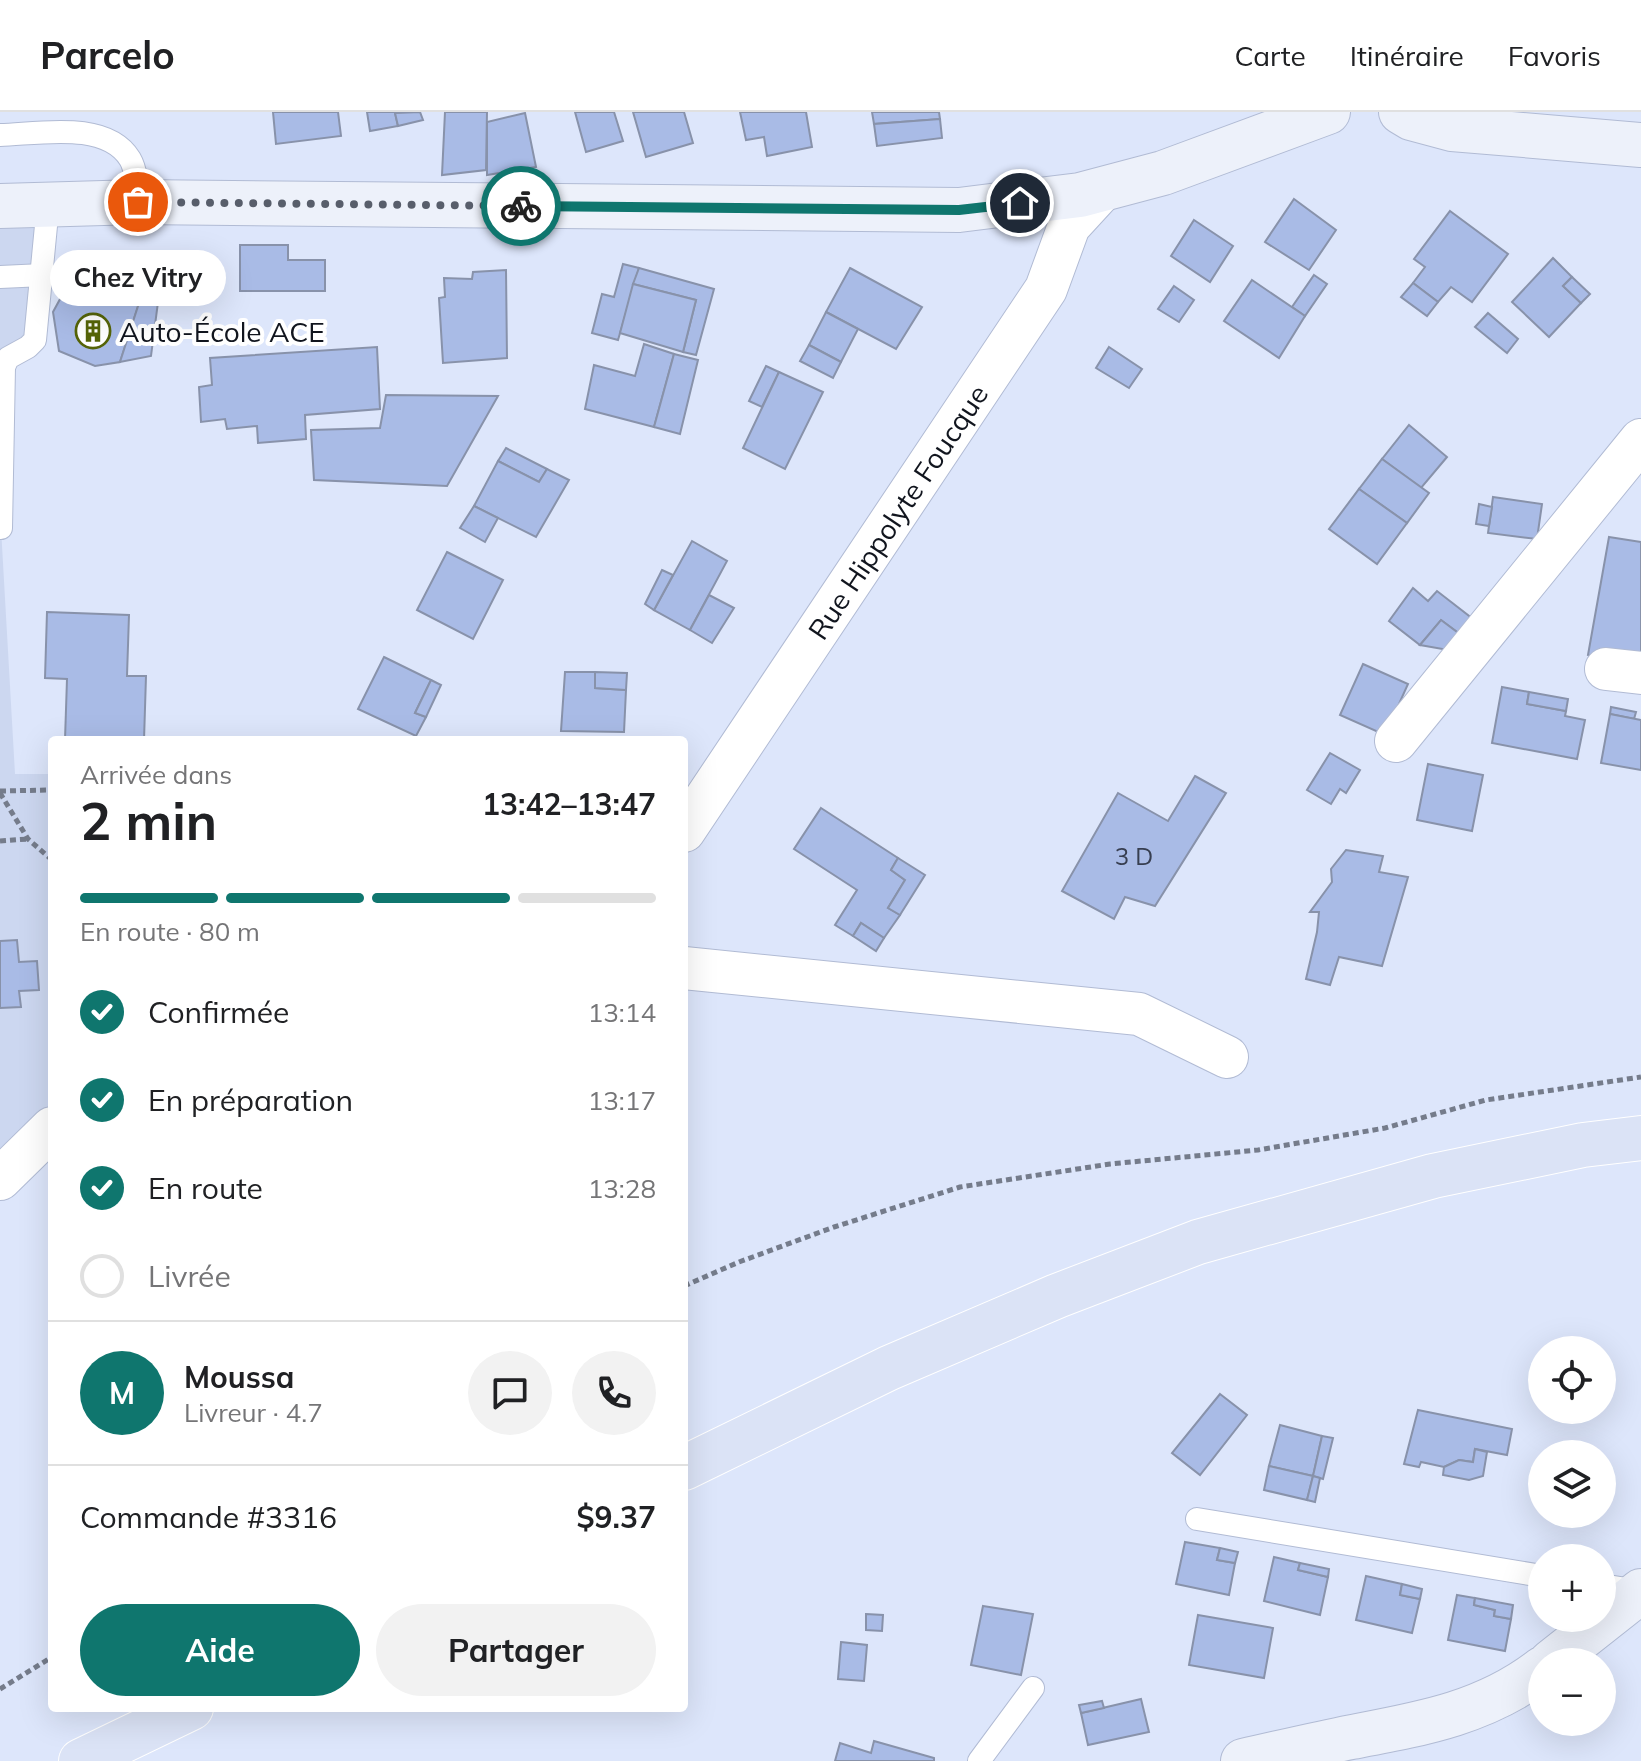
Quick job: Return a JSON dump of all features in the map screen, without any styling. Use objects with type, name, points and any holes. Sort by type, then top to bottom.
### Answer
[{"type":"main road","points":[[688,1466],[889,1368],[1057,1296],[1198,1242],[1433,1176],[1583,1145],[1641,1138]]},
{"type":"main road","points":[[81,1761],[183,1712]]},
{"type":"street","points":[[0,206],[138,202],[959,210],[1080,195],[1103,189],[1163,173],[1328,112]]},
{"type":"street","points":[[1401,112],[1411,118],[1452,129],[1641,145]]},
{"type":"street","name":"Rue Hippolyte Foucque","points":[[688,825],[1046,289],[1069,226],[1103,189]]},
{"type":"street","points":[[1396,741],[1641,440]]},
{"type":"street","points":[[688,968],[1139,1014],[1227,1057]]},
{"type":"street","points":[[0,1179],[48,1132]]},
{"type":"street","points":[[1566,1648],[1628,1589]]},
{"type":"street","points":[[1243,1761],[1354,1749],[1474,1708],[1528,1680]]},
{"type":"lane","points":[[0,135],[81,132],[110,141],[129,158],[136,175],[138,202]]},
{"type":"lane","points":[[1,528],[4,367],[8,358],[35,340],[48,205]]},
{"type":"lane","points":[[0,277],[43,275]]},
{"type":"lane","points":[[1197,1519],[1528,1574]]},
{"type":"lane","points":[[979,1761],[1033,1688]]},
{"type":"path","points":[[48,790],[0,792],[28,839],[48,856]]},
{"type":"path","points":[[0,841],[28,839]]},
{"type":"path","points":[[688,1284],[834,1227],[960,1187],[1110,1164],[1258,1150],[1385,1128],[1486,1100],[1641,1077]]},
{"type":"path","points":[[0,1689],[48,1659]]},
{"type":"shaded area","points":[[48,205],[35,340],[16,353],[1,528],[15,774],[48,774],[48,1132],[0,1179],[0,206]]},
{"type":"building","points":[[273,112],[338,112],[341,136],[276,144]]},
{"type":"building","points":[[367,112],[399,112],[395,113],[398,126],[370,131]]},
{"type":"building","points":[[420,112],[423,120],[398,126],[395,113]]},
{"type":"building","points":[[445,112],[487,112],[486,170],[442,175]]},
{"type":"building","points":[[575,112],[614,112],[623,141],[586,152]]},
{"type":"building","points":[[633,112],[684,112],[693,143],[646,157]]},
{"type":"building","points":[[740,112],[806,112],[812,147],[767,156],[764,137],[746,140]]},
{"type":"building","points":[[872,112],[939,112],[940,119],[874,124]]},
{"type":"building","points":[[525,113],[536,167],[487,175],[487,122]]},
{"type":"building","points":[[940,119],[942,138],[877,146],[874,124]]},
{"type":"building","points":[[1294,199],[1336,230],[1309,270],[1265,242]]},
{"type":"building","points":[[1450,211],[1508,254],[1472,302],[1451,287],[1438,302],[1413,283],[1425,267],[1414,259]]},
{"type":"building","points":[[1194,220],[1233,246],[1210,282],[1171,256]]},
{"type":"building","points":[[240,245],[288,245],[288,260],[325,260],[325,291],[240,291]]},
{"type":"building","points":[[1553,258],[1572,277],[1563,286],[1581,303],[1549,337],[1512,302]]},
{"type":"building","points":[[623,264],[639,268],[618,340],[592,333],[602,294],[614,297]]},
{"type":"building","name":"Auto-École ACE","points":[[138,265],[149,272],[120,362],[95,366],[59,351],[53,312],[71,279]]},
{"type":"building","points":[[639,268],[714,289],[696,355],[683,352],[696,300],[633,284]]},
{"type":"building","points":[[850,268],[922,307],[896,349],[826,312]]},
{"type":"building","points":[[506,270],[507,358],[443,363],[439,298],[445,297],[444,278],[472,279],[473,272]]},
{"type":"building","points":[[149,272],[161,279],[151,356],[120,362]]},
{"type":"building","points":[[1314,275],[1327,284],[1305,316],[1292,307]]},
{"type":"building","points":[[1572,277],[1590,294],[1581,303],[1563,286]]},
{"type":"building","points":[[1252,280],[1305,316],[1279,358],[1224,321]]},
{"type":"building","points":[[1413,283],[1438,302],[1427,316],[1401,297]]},
{"type":"building","points":[[633,284],[696,300],[683,352],[620,333]]},
{"type":"building","points":[[1174,286],[1194,300],[1179,322],[1158,309]]},
{"type":"building","points":[[826,312],[858,329],[841,362],[809,345]]},
{"type":"building","points":[[1488,313],[1518,339],[1507,353],[1475,327]]},
{"type":"building","points":[[644,344],[674,354],[654,427],[585,409],[594,365],[635,376]]},
{"type":"building","points":[[809,345],[841,362],[833,378],[800,361]]},
{"type":"building","points":[[377,347],[380,409],[305,415],[306,439],[258,443],[257,426],[227,429],[225,419],[201,422],[199,387],[212,385],[210,358]]},
{"type":"building","points":[[1109,347],[1142,369],[1129,388],[1096,368]]},
{"type":"building","points":[[674,354],[698,360],[680,434],[654,427]]},
{"type":"building","points":[[766,366],[779,372],[762,407],[749,401]]},
{"type":"building","points":[[779,372],[823,392],[785,469],[743,448]]},
{"type":"building","points":[[386,395],[498,396],[447,486],[314,480],[311,430],[380,428]]},
{"type":"building","points":[[1409,425],[1447,457],[1421,488],[1382,459]]},
{"type":"building","points":[[506,448],[547,469],[539,482],[498,461]]},
{"type":"building","points":[[1382,459],[1429,493],[1407,523],[1359,489]]},
{"type":"building","points":[[498,461],[539,482],[547,469],[569,480],[536,537],[474,506]]},
{"type":"building","points":[[1359,489],[1407,523],[1377,564],[1329,529]]},
{"type":"building","points":[[1493,497],[1542,504],[1537,539],[1488,533]]},
{"type":"building","points":[[1479,504],[1492,507],[1489,526],[1476,524]]},
{"type":"building","points":[[474,506],[498,518],[485,542],[460,528]]},
{"type":"building","points":[[1609,537],[1641,542],[1641,664],[1588,655]]},
{"type":"building","points":[[692,541],[727,561],[690,630],[654,610]]},
{"type":"building","points":[[447,552],[503,580],[473,639],[417,610]]},
{"type":"building","points":[[662,570],[673,575],[654,610],[645,604]]},
{"type":"building","points":[[1413,588],[1428,601],[1437,591],[1473,619],[1461,635],[1441,620],[1420,645],[1389,621]]},
{"type":"building","points":[[709,595],[734,608],[712,643],[690,630]]},
{"type":"building","points":[[47,612],[129,615],[127,676],[146,676],[144,736],[65,736],[67,679],[45,678]]},
{"type":"building","points":[[1441,620],[1461,635],[1448,650],[1420,645]]},
{"type":"building","points":[[384,657],[431,680],[415,713],[426,717],[416,736],[358,709]]},
{"type":"building","points":[[1363,664],[1408,684],[1385,735],[1340,715]]},
{"type":"building","points":[[565,672],[595,672],[595,688],[626,690],[624,732],[561,731]]},
{"type":"building","points":[[595,672],[627,673],[626,690],[595,688]]},
{"type":"building","points":[[431,680],[441,685],[426,717],[415,713]]},
{"type":"building","points":[[1502,687],[1529,692],[1527,704],[1566,711],[1565,716],[1585,720],[1577,759],[1492,743]]},
{"type":"building","points":[[1529,692],[1568,699],[1566,711],[1527,704]]},
{"type":"building","points":[[1611,707],[1636,712],[1634,719],[1610,714]]},
{"type":"building","points":[[1610,714],[1641,720],[1641,770],[1601,763]]},
{"type":"building","points":[[1330,753],[1360,770],[1346,793],[1340,789],[1331,804],[1307,790]]},
{"type":"building","points":[[1428,764],[1483,775],[1472,831],[1417,820]]},
{"type":"building","points":[[1195,776],[1226,793],[1155,906],[1125,897],[1114,919],[1062,891],[1118,793],[1168,821]]},
{"type":"building","points":[[821,808],[898,858],[891,870],[905,880],[888,908],[900,915],[884,938],[861,923],[853,936],[835,925],[857,890],[794,849]]},
{"type":"building","points":[[1346,850],[1383,856],[1379,872],[1408,877],[1382,966],[1339,957],[1330,985],[1306,979],[1319,912],[1310,912],[1332,882],[1331,869]]},
{"type":"building","points":[[898,858],[925,875],[900,915],[888,908],[905,880],[891,870]]},
{"type":"building","points":[[861,923],[884,938],[876,951],[853,936]]},
{"type":"building","points":[[17,940],[19,962],[37,961],[39,990],[19,991],[21,1007],[0,1008],[0,941]]},
{"type":"building","points":[[1220,1394],[1247,1415],[1200,1475],[1172,1453]]},
{"type":"building","points":[[1418,1410],[1512,1429],[1507,1455],[1475,1449],[1473,1462],[1459,1460],[1444,1467],[1421,1462],[1419,1467],[1404,1464]]},
{"type":"building","points":[[1280,1425],[1322,1436],[1313,1476],[1269,1466]]},
{"type":"building","points":[[1322,1436],[1333,1438],[1323,1479],[1313,1476]]},
{"type":"building","points":[[1475,1449],[1487,1452],[1483,1476],[1469,1480],[1443,1475],[1444,1467],[1459,1460],[1473,1462]]},
{"type":"building","points":[[1269,1466],[1313,1476],[1307,1500],[1264,1490]]},
{"type":"building","points":[[1313,1476],[1320,1478],[1315,1502],[1307,1500]]},
{"type":"building","points":[[1185,1542],[1220,1548],[1217,1560],[1235,1563],[1229,1595],[1176,1584]]},
{"type":"building","points":[[1220,1548],[1238,1552],[1235,1563],[1217,1560]]},
{"type":"building","points":[[1274,1557],[1300,1563],[1298,1570],[1328,1577],[1320,1615],[1264,1601]]},
{"type":"building","points":[[1300,1563],[1329,1569],[1328,1577],[1298,1570]]},
{"type":"building","points":[[1366,1576],[1402,1584],[1400,1595],[1420,1599],[1412,1633],[1356,1620]]},
{"type":"building","points":[[1402,1584],[1422,1589],[1420,1599],[1400,1595]]},
{"type":"building","points":[[1457,1595],[1475,1598],[1474,1605],[1495,1610],[1494,1616],[1511,1619],[1505,1651],[1448,1640]]},
{"type":"building","points":[[1475,1598],[1513,1605],[1511,1619],[1494,1616],[1495,1610],[1474,1605]]},
{"type":"building","points":[[983,1606],[1033,1614],[1021,1675],[971,1665]]},
{"type":"building","points":[[866,1614],[883,1615],[882,1631],[866,1630]]},
{"type":"building","points":[[1198,1615],[1273,1628],[1264,1678],[1189,1665]]},
{"type":"building","points":[[841,1642],[867,1645],[864,1681],[838,1679]]},
{"type":"building","points":[[1141,1699],[1149,1732],[1088,1745],[1081,1713]]},
{"type":"building","points":[[1102,1701],[1104,1708],[1081,1713],[1079,1705]]},
{"type":"building","points":[[874,1741],[934,1758],[934,1761],[835,1761],[840,1743],[871,1753]]},
{"type":"way so far","points":[[138,202],[521,206]]},
{"type":"place","name":"Chez Vitry","points":[[138,202]]},
{"type":"place","name":"Auto-École ACE","points":[[93,331]]},
{"type":"route","points":[[521,206],[959,210],[1020,203]]}]
